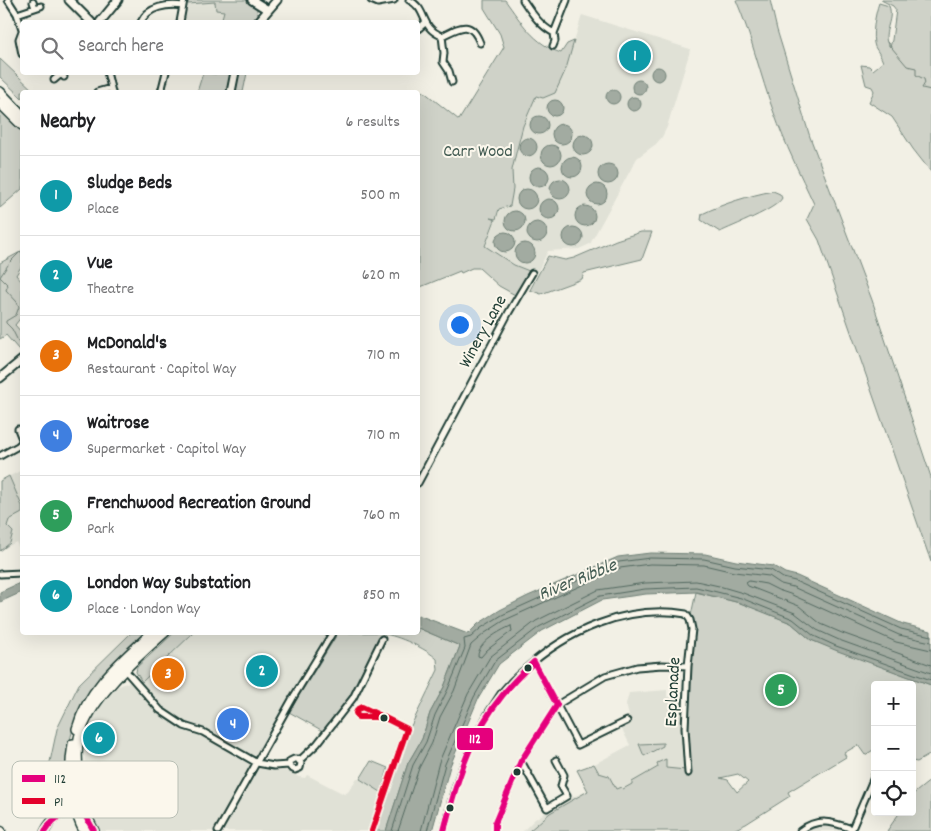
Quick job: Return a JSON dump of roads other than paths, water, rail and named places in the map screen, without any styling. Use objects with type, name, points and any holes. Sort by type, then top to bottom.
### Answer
[{"type":"highway","points":[[0,92],[20,113]]},
{"type":"highway","points":[[0,103],[20,123]]},
{"type":"highway","points":[[71,761],[80,716],[90,698],[122,667],[150,635]]},
{"type":"highway","points":[[78,761],[79,738],[86,719],[95,703],[122,667],[161,635]]},
{"type":"highway","points":[[82,818],[84,831]]},
{"type":"highway","points":[[84,818],[94,831]]},
{"type":"main road","points":[[44,831],[55,818]]},
{"type":"street","points":[[8,0],[17,14],[20,26]]},
{"type":"street","points":[[102,20],[118,0]]},
{"type":"street","points":[[252,0],[268,10]]},
{"type":"street","points":[[260,20],[277,0]]},
{"type":"street","points":[[371,0],[378,3],[394,0]]},
{"type":"street","points":[[409,0],[416,2],[430,30],[442,36]]},
{"type":"street","points":[[523,0],[537,20],[554,33]]},
{"type":"street","points":[[553,46],[555,41],[554,33],[567,0]]},
{"type":"street","points":[[72,1],[89,20]]},
{"type":"street","points":[[143,20],[144,17],[162,5],[183,3],[180,20]]},
{"type":"street","points":[[17,14],[36,5]]},
{"type":"street","points":[[420,27],[425,23]]},
{"type":"street","points":[[442,36],[463,26],[476,33],[480,43]]},
{"type":"street","points":[[476,33],[482,28]]},
{"type":"street","points":[[442,36],[441,65],[449,71],[452,82]]},
{"type":"street","points":[[54,80],[61,75]]},
{"type":"street","points":[[108,75],[111,90]]},
{"type":"street","points":[[162,90],[165,75]]},
{"type":"street","points":[[232,90],[235,75]]},
{"type":"street","name":"Winery Lane","points":[[420,479],[509,312],[532,273]]},
{"type":"street","points":[[0,378],[20,362]]},
{"type":"street","points":[[18,429],[20,434]]},
{"type":"street","points":[[0,455],[18,446],[20,443]]},
{"type":"street","points":[[0,574],[20,573]]},
{"type":"street","name":"Esplanade","points":[[534,662],[566,639],[606,621],[628,615],[652,612],[670,611],[686,614],[692,629],[684,728],[688,774]]},
{"type":"street","points":[[218,831],[294,696],[331,635]]},
{"type":"street","points":[[289,765],[293,770],[297,770],[300,765],[299,761],[316,744],[353,698],[382,639]]},
{"type":"street","points":[[444,831],[460,771],[476,733],[506,687],[534,662],[578,745],[627,721]]},
{"type":"street","points":[[494,831],[495,823],[521,761],[557,704],[605,676],[637,667],[662,665],[688,666]]},
{"type":"street","points":[[122,667],[160,710],[184,726],[203,732],[257,763],[274,766],[289,765]]},
{"type":"street","points":[[372,831],[405,739],[407,728]]},
{"type":"street","points":[[289,765],[293,759],[299,761]]},
{"type":"street","points":[[521,761],[548,808],[566,796],[562,786],[564,775],[556,760]]},
{"type":"street","points":[[800,831],[813,823],[824,821],[833,822],[852,830],[871,785]]},
{"type":"water","points":[[655,67],[661,67],[665,74],[661,81],[655,81],[651,77],[651,71]]},
{"type":"water","points":[[636,80],[642,80],[646,87],[642,94],[636,94],[632,90],[632,84]]},
{"type":"water","points":[[610,90],[616,90],[620,97],[616,104],[610,104],[606,100],[606,94]]},
{"type":"water","points":[[631,97],[637,97],[641,104],[637,111],[631,111],[627,107],[627,101]]},
{"type":"water","points":[[552,100],[558,100],[563,105],[561,114],[552,116],[547,111],[547,105]]},
{"type":"water","points":[[539,116],[545,119],[548,125],[545,131],[539,134],[533,131],[530,125],[533,119]]},
{"type":"water","points":[[558,124],[566,124],[572,130],[572,138],[566,144],[558,144],[552,138],[552,130]]},
{"type":"water","points":[[579,135],[587,135],[593,141],[593,149],[587,155],[579,155],[573,149],[573,141]]},
{"type":"water","points":[[528,138],[534,141],[537,147],[534,153],[528,156],[522,153],[519,147],[522,141]]},
{"type":"water","points":[[547,145],[555,145],[561,151],[561,159],[555,165],[547,165],[541,159],[541,151]]},
{"type":"water","points":[[568,157],[576,157],[582,163],[582,171],[576,177],[568,177],[562,171],[562,163]]},
{"type":"water","points":[[604,164],[612,164],[618,170],[618,178],[612,184],[604,184],[598,178],[598,170]]},
{"type":"water","points":[[535,167],[543,167],[549,173],[549,181],[543,187],[535,187],[529,181],[529,173]]},
{"type":"water","points":[[556,179],[564,179],[570,185],[570,193],[564,199],[556,199],[550,193],[550,185]]},
{"type":"water","points":[[593,184],[601,184],[607,190],[607,198],[601,204],[593,204],[587,198],[587,190]]},
{"type":"water","points":[[523,189],[531,189],[537,195],[537,203],[531,209],[523,209],[517,203],[517,195]]},
{"type":"water","points":[[545,199],[553,199],[559,205],[559,213],[553,219],[545,219],[539,213],[539,205]]},
{"type":"water","points":[[581,206],[589,206],[595,212],[595,220],[589,226],[581,226],[575,220],[575,212]]},
{"type":"water","points":[[511,211],[519,211],[525,217],[525,225],[519,231],[511,231],[505,225],[505,217]]},
{"type":"water","points":[[533,222],[541,222],[547,228],[547,236],[541,242],[533,242],[527,236],[527,228]]},
{"type":"water","points":[[569,227],[577,227],[583,233],[583,241],[577,247],[569,247],[563,241],[563,233]]},
{"type":"water","points":[[501,232],[509,232],[515,238],[515,246],[509,252],[501,252],[495,246],[495,238]]},
{"type":"water","points":[[521,243],[529,243],[535,249],[535,257],[529,263],[521,263],[515,257],[515,249]]},
{"type":"water","name":"River Ribble","points":[[650,553],[705,554],[736,561],[773,566],[785,573],[797,576],[903,624],[931,631],[931,685],[811,640],[791,623],[740,603],[696,592],[646,594],[602,600],[542,631],[499,664],[478,699],[450,766],[432,831],[386,831],[408,763],[422,739],[430,713],[444,687],[460,646],[420,629],[420,616],[468,634],[478,624],[500,610],[618,557]]},
{"type":"water","points":[[20,583],[20,593],[0,602],[0,592]]},
{"type":"waterway","points":[[887,42],[907,66],[916,68],[916,75],[924,79],[925,83],[922,88],[931,90]]},
{"type":"waterway","points":[[10,262],[20,252]]},
{"type":"waterway","points":[[0,277],[8,265]]},
{"type":"waterway","points":[[0,277],[8,285],[6,290],[19,307],[16,315],[6,321],[19,343]]},
{"type":"place","name":"Sludge Beds","points":[[635,56]]},
{"type":"place","name":"Vue","points":[[262,671]]},
{"type":"place","name":"McDonald's","points":[[168,674]]},
{"type":"place","name":"Frenchwood Recreation Ground","points":[[781,690]]},
{"type":"place","name":"Waitrose","points":[[233,724]]},
{"type":"place","name":"London Way Substation","points":[[99,738]]},
{"type":"park label","name":"Carr Wood","points":[[478,152]]}]
